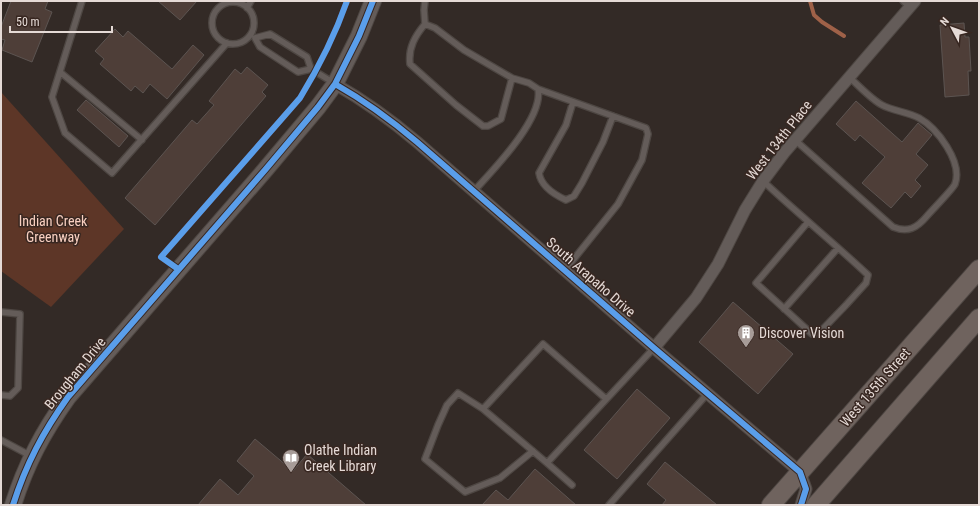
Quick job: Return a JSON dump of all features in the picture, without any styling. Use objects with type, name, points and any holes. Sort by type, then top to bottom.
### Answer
[{"type":"main road","name":"West 135th Street","points":[[771,505],[979,269]]},
{"type":"main road","points":[[816,505],[979,318]]},
{"type":"street","name":"Brougham Drive","points":[[13,505],[31,456],[49,424],[68,397],[318,107],[335,84],[359,36],[373,1]]},
{"type":"street","name":"West 134th Place","points":[[654,348],[696,298],[718,264],[745,210],[763,181],[795,140],[849,77],[909,3]]},
{"type":"street","name":"South Arapaho Drive","points":[[335,84],[355,95],[386,116],[800,472]]},
{"type":"street","points":[[800,472],[806,489],[801,505]]},
{"type":"lane","points":[[82,1],[52,98],[65,133],[112,173],[227,43]]},
{"type":"lane","points":[[247,8],[251,1]]},
{"type":"lane","points":[[426,1],[424,10],[425,24],[415,36],[409,54],[410,64],[456,105],[483,126],[488,126],[501,119],[512,78]]},
{"type":"lane","points":[[312,69],[298,72],[260,48],[253,36],[254,21],[252,14],[242,4],[235,2],[227,3],[216,11],[212,24],[216,36],[221,41],[233,44],[240,43],[253,36],[270,34],[307,57],[312,69],[335,84]]},
{"type":"lane","points":[[425,24],[435,28],[464,50],[512,78],[529,83],[538,89],[646,128],[648,134],[642,160],[618,204],[565,270]]},
{"type":"lane","points":[[60,72],[142,140]]},
{"type":"lane","points":[[795,140],[893,227],[902,230],[914,228],[922,222],[955,184],[956,168],[947,146],[935,130],[919,118],[881,105],[849,77]]},
{"type":"lane","points":[[474,191],[515,145],[531,117],[540,96],[538,89]]},
{"type":"lane","points":[[573,102],[566,125],[539,173],[540,180],[559,197],[566,200],[574,196],[582,183],[603,142],[613,116]]},
{"type":"lane","points":[[763,181],[868,275],[866,282],[819,333],[812,334],[756,282],[808,222]]},
{"type":"lane","points":[[784,309],[838,248]]},
{"type":"lane","points":[[1,312],[20,314],[18,388],[10,396],[1,395]]},
{"type":"lane","points":[[483,409],[543,344],[606,398]]},
{"type":"lane","points":[[547,462],[654,348]]},
{"type":"lane","points":[[533,451],[500,478],[465,492],[426,459],[447,405],[458,393],[483,409],[547,462],[572,485]]},
{"type":"lane","points":[[609,505],[708,393]]},
{"type":"lane","points":[[1,440],[31,456]]},
{"type":"green space","name":"Indian Creek Greenway","points":[[1,92],[124,229],[51,307],[1,271]]},
{"type":"building","points":[[11,1],[48,1],[45,9],[52,12],[32,62],[2,50],[5,40],[1,39],[1,27]]},
{"type":"building","points":[[158,1],[197,1],[180,20]]},
{"type":"building","points":[[964,23],[965,37],[969,37],[971,71],[968,71],[969,95],[945,97],[940,25]]},
{"type":"building","points":[[115,29],[123,37],[128,31],[172,69],[193,45],[204,55],[167,99],[150,84],[143,93],[135,86],[131,91],[100,64],[104,59],[95,51]]},
{"type":"building","points":[[247,67],[268,85],[262,92],[266,96],[155,225],[125,198],[192,120],[197,124],[214,105],[209,101],[235,69],[241,74]]},
{"type":"building","points":[[86,100],[128,136],[119,147],[77,110]]},
{"type":"building","points":[[856,101],[902,142],[918,123],[932,135],[916,154],[928,165],[915,180],[921,186],[911,198],[905,192],[891,208],[862,183],[885,157],[860,135],[855,141],[836,124]]},
{"type":"building","name":"Discover Vision","points":[[733,302],[793,354],[758,394],[699,342]]},
{"type":"building","points":[[637,389],[670,418],[617,479],[584,450]]},
{"type":"building","name":"Olathe Indian Creek Library","points":[[255,439],[293,471],[307,454],[366,505],[198,505],[220,479],[238,495],[254,476],[237,461]]},
{"type":"building","points":[[665,462],[717,505],[662,505],[666,500],[647,484]]},
{"type":"building","points":[[535,469],[576,505],[482,505],[496,490],[508,500]]},
{"type":"waterway","points":[[810,1],[814,15],[844,36]]},
{"type":"cycle path","points":[[178,269],[161,257],[300,98],[326,51],[347,1]]},
{"type":"cycle path","points":[[13,505],[36,449],[68,397],[318,107],[335,84],[359,36],[373,1]]},
{"type":"cycle path","points":[[335,84],[378,111],[417,142],[654,348],[800,472],[806,489],[801,505]]},
{"type":"place","name":"Discover Vision","points":[[746,348]]},
{"type":"place","name":"Olathe Indian Creek Library","points":[[291,473]]}]
